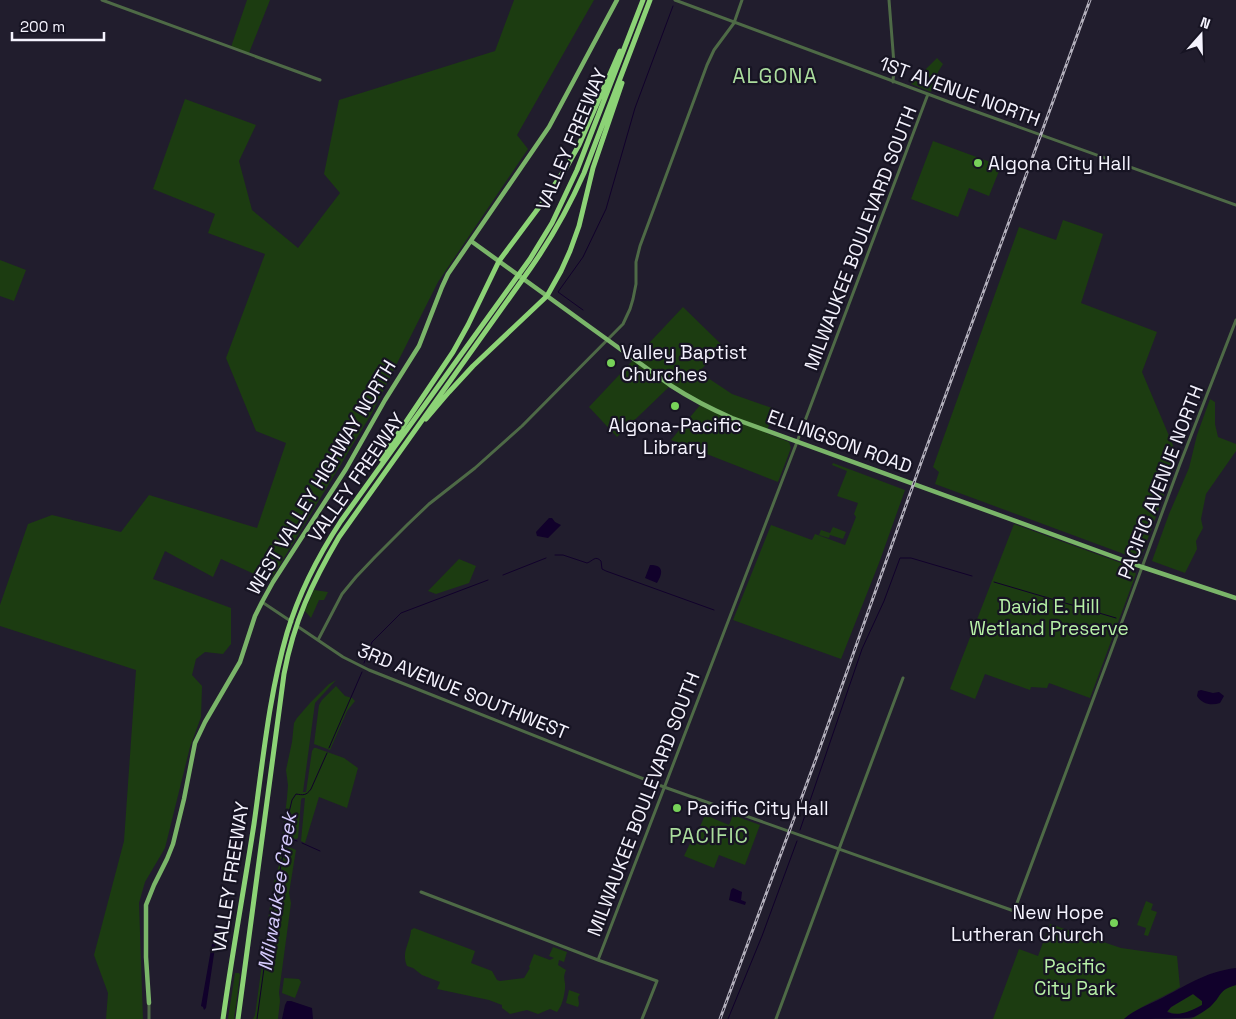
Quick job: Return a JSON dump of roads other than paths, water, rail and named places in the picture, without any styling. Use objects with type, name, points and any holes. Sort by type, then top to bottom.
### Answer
[{"type":"highway","name":"VALLEY FREEWAY","points":[[297,613],[339,537],[514,286],[525,265],[552,224],[572,184],[600,116],[643,0]]},
{"type":"highway","name":"VALLEY FREEWAY","points":[[223,1019],[277,673],[318,558],[362,490],[514,286],[530,269],[550,239],[574,193],[650,1]]},
{"type":"highway","points":[[362,490],[372,472],[453,352],[499,261],[566,168],[579,145],[634,22]]},
{"type":"highway","points":[[398,452],[461,379],[547,296],[561,272],[579,226],[593,168],[640,26]]},
{"type":"highway","name":"VALLEY FREEWAY","points":[[238,1019],[276,723],[290,634]]},
{"type":"main road","name":"WEST VALLEY HIGHWAY NORTH","points":[[148,1003],[146,905],[176,835],[195,743],[240,662],[255,616],[273,582],[346,469],[385,400],[419,346],[445,282],[549,127],[617,0]]},
{"type":"main road","name":"ELLINGSON ROAD","points":[[471,241],[670,385],[702,404],[732,418],[1142,567],[1236,598]]},
{"type":"street","points":[[102,0],[320,80]]},
{"type":"street","name":"1ST AVENUE NORTH","points":[[675,0],[893,82],[1236,205]]},
{"type":"street","points":[[318,640],[342,594],[356,577],[416,516],[475,468],[521,427],[623,324],[634,294],[636,262],[640,246],[707,65],[714,50],[734,23],[742,0]]},
{"type":"street","points":[[889,0],[894,64],[893,82]]},
{"type":"street","name":"MILWAUKEE BOULEVARD SOUTH","points":[[598,960],[798,442],[928,94]]},
{"type":"street","name":"PACIFIC AVENUE NORTH","points":[[1014,911],[1180,464],[1236,320]]},
{"type":"street","name":"3RD AVENUE SOUTHWEST","points":[[262,602],[343,657],[360,666],[664,787],[1014,911]]},
{"type":"street","points":[[776,1019],[903,678]]},
{"type":"street","points":[[421,892],[657,981],[642,1019]]},
{"type":"street","points":[[650,978],[653,984],[653,991]]},
{"type":"street","points":[[148,1003],[149,1019]]},
{"type":"waterway","points":[[583,310],[558,292],[583,257],[606,209],[635,108],[673,6]]},
{"type":"waterway","name":"Milwaukee Creek","points":[[555,555],[563,555],[587,563],[597,558],[601,561],[602,569],[606,571],[714,610]]},
{"type":"waterway","name":"Milwaukee Creek","points":[[503,575],[546,558]]},
{"type":"waterway","points":[[800,830],[862,649],[884,601],[900,558],[911,558],[972,576]]},
{"type":"waterway","name":"Milwaukee Creek","points":[[364,663],[372,642],[401,613],[488,580]]},
{"type":"waterway","points":[[994,582],[1116,618]]},
{"type":"waterway","name":"Milwaukee Creek","points":[[329,748],[362,672]]},
{"type":"waterway","name":"Milwaukee Creek","points":[[257,1019],[268,939],[292,800],[296,794],[308,793],[311,789],[327,753]]},
{"type":"waterway","points":[[285,839],[297,841]]},
{"type":"waterway","points":[[728,1019],[762,936],[797,841]]},
{"type":"waterway","points":[[302,843],[320,851]]},
{"type":"railway","points":[[720,1019],[1090,0]]},
{"type":"place","name":"Algona City Hall","points":[[978,163]]},
{"type":"place","name":"Valley Baptist Churches","points":[[611,363]]},
{"type":"place","name":"Algona-Pacific Library","points":[[675,406]]},
{"type":"place","name":"Pacific City Hall","points":[[677,808]]},
{"type":"place","name":"New Hope Lutheran Church","points":[[1114,923]]},
{"type":"district","name":"ALGONA","points":[[775,76]]},
{"type":"district","name":"PACIFIC","points":[[709,836]]},
{"type":"park label","name":"David E. Hill Wetland Preserve","points":[[1049,617]]},
{"type":"park label","name":"Pacific City Park","points":[[1075,977]]}]
